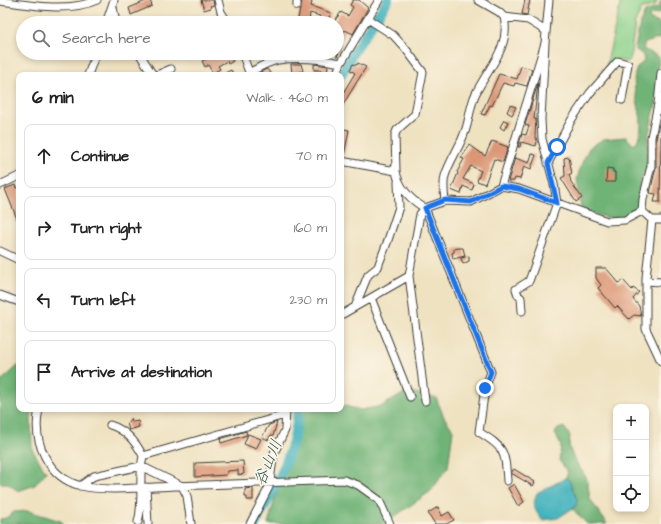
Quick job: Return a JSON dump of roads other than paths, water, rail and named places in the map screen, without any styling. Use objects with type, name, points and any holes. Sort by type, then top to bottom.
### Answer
[{"type":"street","points":[[0,1],[40,6],[69,6],[97,0]]},
{"type":"street","points":[[218,0],[224,16]]},
{"type":"street","points":[[344,58],[379,0]]},
{"type":"street","points":[[445,200],[444,177],[467,126],[476,92],[491,69],[503,45],[506,35],[504,18],[499,12],[478,0]]},
{"type":"street","points":[[522,311],[521,298],[516,289],[529,281],[557,203],[542,139],[541,119],[549,0]]},
{"type":"street","points":[[108,16],[113,2]]},
{"type":"street","points":[[113,2],[115,16]]},
{"type":"street","points":[[504,18],[528,20],[546,31]]},
{"type":"street","points":[[354,308],[368,275],[378,267],[398,207],[395,135],[397,130],[414,114],[422,72],[405,48],[392,35],[368,19]]},
{"type":"street","points":[[501,186],[545,43]]},
{"type":"street","points":[[89,72],[93,60]]},
{"type":"street","points":[[143,60],[150,72]]},
{"type":"street","points":[[245,60],[249,72]]},
{"type":"street","points":[[253,72],[267,63],[275,60]]},
{"type":"street","points":[[327,60],[341,63]]},
{"type":"street","points":[[337,72],[343,60]]},
{"type":"street","points":[[548,163],[572,119],[590,93],[618,61],[628,64],[622,100]]},
{"type":"street","points":[[164,72],[171,69]]},
{"type":"street","points":[[642,211],[643,198],[651,166],[651,137],[660,106],[661,73]]},
{"type":"street","points":[[344,162],[396,171]]},
{"type":"street","points":[[0,185],[16,177]]},
{"type":"street","points":[[398,182],[418,204],[425,208],[491,372],[485,388],[479,432],[500,447],[505,457],[507,481]]},
{"type":"street","points":[[425,401],[409,276],[420,214],[425,208],[445,200],[471,202],[501,186],[519,189],[607,221],[625,220],[642,211]]},
{"type":"street","points":[[642,211],[652,220],[661,220]]},
{"type":"street","points":[[652,220],[646,281],[646,329],[661,360]]},
{"type":"street","points":[[1,253],[16,259]]},
{"type":"street","points":[[344,313],[409,276]]},
{"type":"street","points":[[646,281],[661,282]]},
{"type":"street","points":[[0,295],[16,301]]},
{"type":"street","points":[[371,298],[410,396]]},
{"type":"street","points":[[39,412],[37,436],[45,457],[59,474],[80,486],[93,488],[143,488],[344,480],[358,485],[379,500],[390,524]]},
{"type":"street","points":[[143,456],[281,412]]},
{"type":"street","points":[[250,524],[271,482],[274,452],[285,430],[284,412]]},
{"type":"street","points":[[110,425],[122,429],[143,456],[141,466],[148,524]]},
{"type":"street","points":[[80,486],[94,476],[141,466],[182,486],[187,496],[191,524]]},
{"type":"street","points":[[138,522],[142,509],[143,488]]},
{"type":"water","points":[[566,478],[569,480],[577,499],[576,506],[558,518],[543,520],[536,511],[534,504],[537,493]]},
{"type":"waterway","name":"谷山川","points":[[343,72],[353,53],[388,0]]},
{"type":"waterway","name":"谷山川","points":[[255,524],[277,483],[289,454],[294,439],[298,412]]}]
